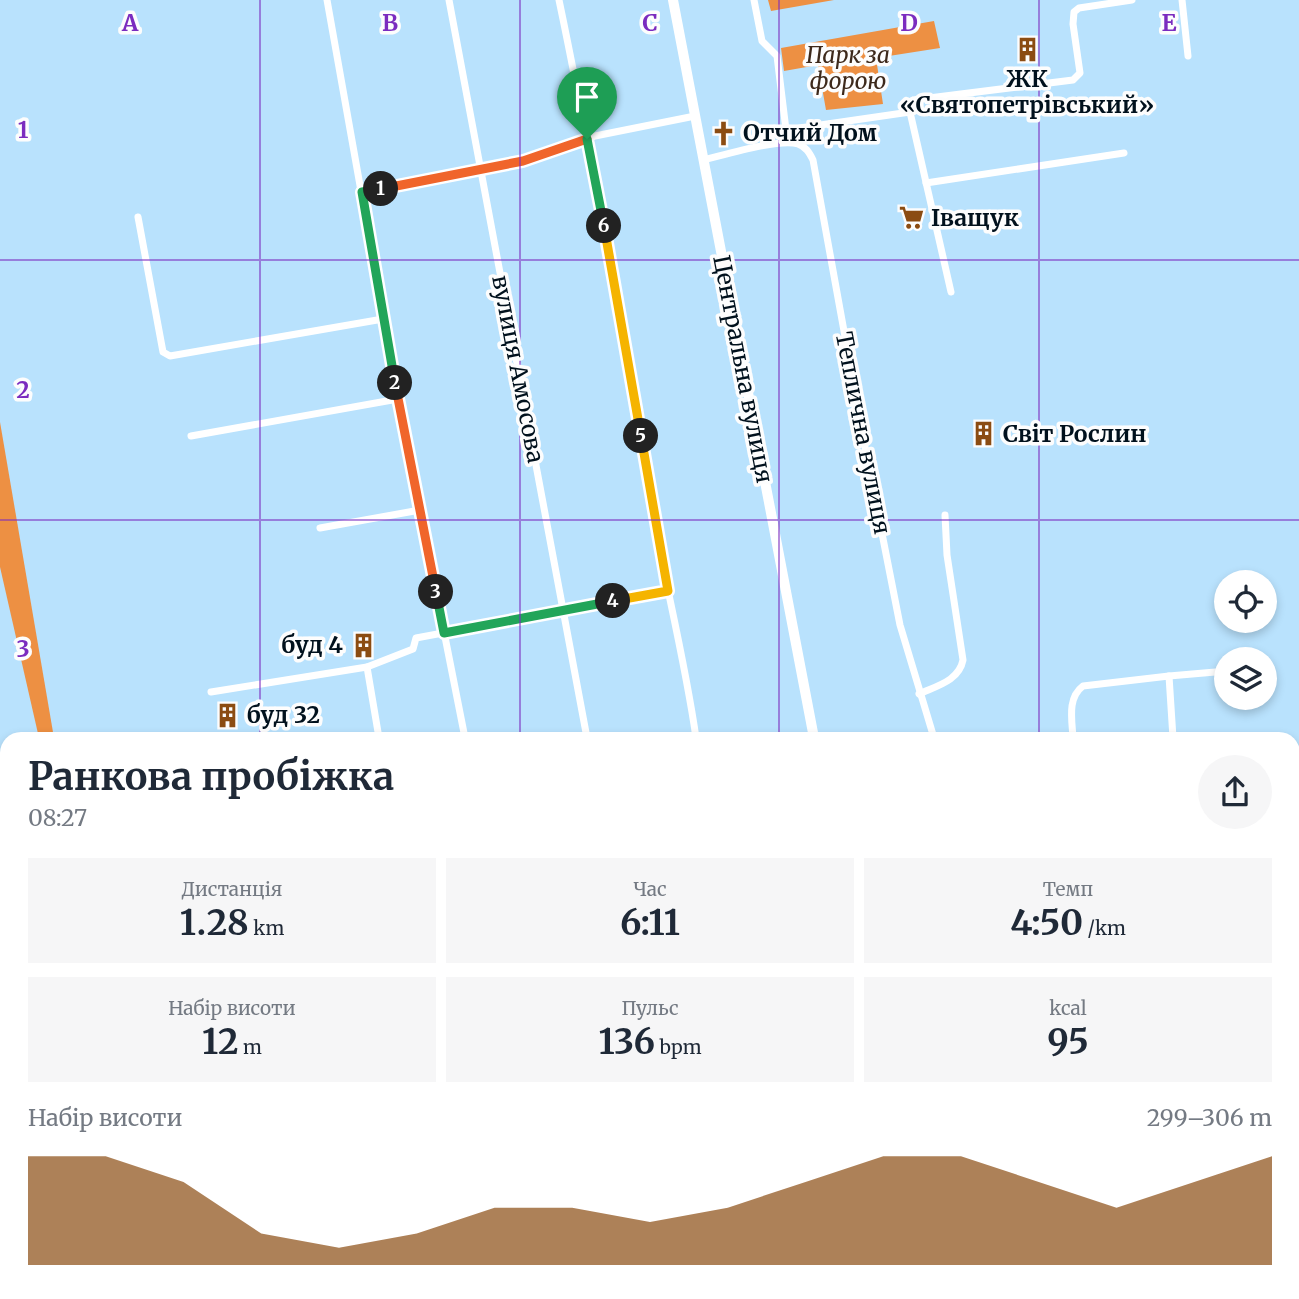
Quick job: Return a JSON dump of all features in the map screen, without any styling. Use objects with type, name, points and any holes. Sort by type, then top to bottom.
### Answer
[{"type":"main road","name":"Центральна вулиця","points":[[673,0],[813,732]]},
{"type":"street","points":[[327,0],[398,400],[464,732]]},
{"type":"street","name":"вулиця Амосова","points":[[449,0],[586,732]]},
{"type":"street","points":[[559,0],[587,139],[695,732]]},
{"type":"street","points":[[703,160],[785,142],[786,130],[777,56],[761,38],[754,0]]},
{"type":"street","points":[[951,292],[910,112],[913,100],[1073,80],[1080,73],[1074,12],[1079,8],[1132,0]]},
{"type":"street","points":[[1182,0],[1188,56]]},
{"type":"street","points":[[786,130],[910,112]]},
{"type":"street","points":[[362,192],[481,170],[546,155],[587,139],[695,116]]},
{"type":"street","name":"Теплична вулиця","points":[[785,142],[799,144],[807,149],[813,160],[900,625],[932,732]]},
{"type":"street","points":[[926,183],[1124,153]]},
{"type":"street","points":[[138,217],[163,352],[170,356],[383,319]]},
{"type":"street","points":[[191,436],[398,400]]},
{"type":"street","points":[[320,528],[420,510]]},
{"type":"street","points":[[919,694],[956,677],[963,660],[947,555],[945,515]]},
{"type":"street","points":[[211,692],[367,667],[413,649],[416,638],[668,591]]},
{"type":"street","points":[[367,667],[378,732]]},
{"type":"street","points":[[1073,732],[1072,704],[1076,693],[1083,686],[1214,672]]},
{"type":"street","points":[[1169,676],[1173,732]]},
{"type":"green space","points":[[768,0],[834,0],[771,11]]},
{"type":"green space","name":"Парк за форою","points":[[934,21],[940,48],[876,58],[883,104],[826,110],[818,65],[784,71],[781,48]]},
{"type":"green space","points":[[0,422],[53,732],[38,732],[0,567]]},
{"type":"place","name":"ЖК «Святопетрівський»","points":[[1027,49]]},
{"type":"place","name":"Отчий Дом","points":[[723,133]]},
{"type":"place","name":"Іващук","points":[[911,218]]},
{"type":"place","name":"Світ Рослин","points":[[983,434]]},
{"type":"place","name":"буд 4","points":[[363,645]]},
{"type":"place","name":"буд 32","points":[[227,715]]},
{"type":"route","points":[[587,139],[668,591],[444,633],[398,400],[362,192],[523,161],[587,139]]}]
